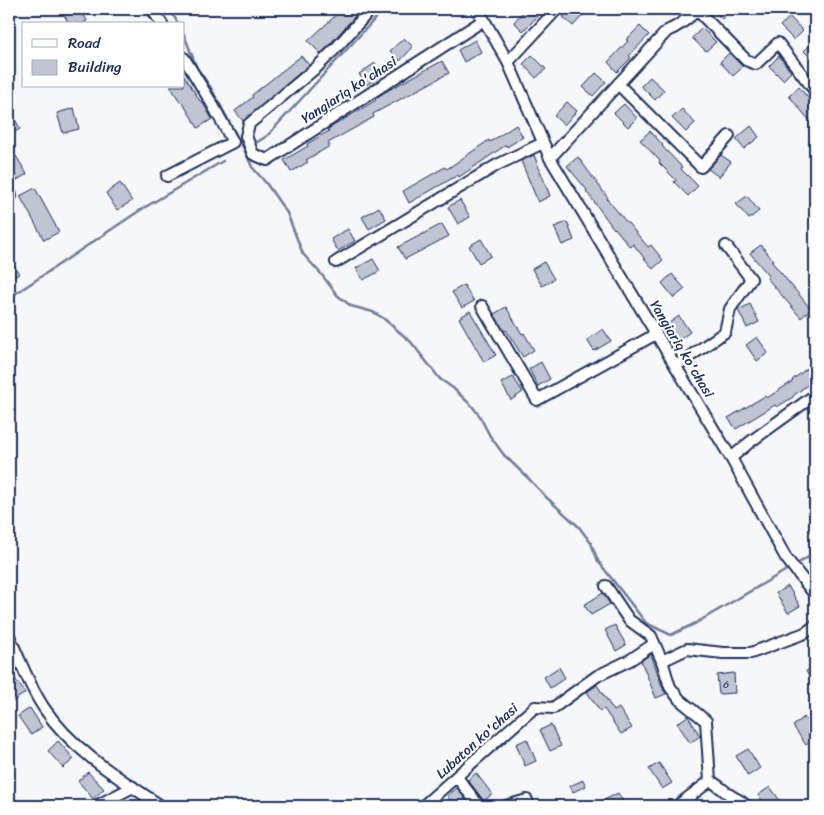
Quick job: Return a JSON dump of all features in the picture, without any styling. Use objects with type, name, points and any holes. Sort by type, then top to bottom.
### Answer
[{"type":"street","points":[[152,9],[161,22]]},
{"type":"street","name":"Yangiariq ko'chasi","points":[[371,9],[317,67],[249,124],[246,136],[253,154],[267,160],[484,20]]},
{"type":"street","name":"Yangiariq ko'chasi","points":[[476,9],[508,62],[550,158],[731,458],[786,558],[815,595]]},
{"type":"street","points":[[508,62],[557,9]]},
{"type":"street","points":[[550,158],[667,30],[675,28],[698,9],[746,60],[756,64],[778,43],[815,91]]},
{"type":"street","points":[[168,176],[233,142],[185,60]]},
{"type":"street","points":[[618,84],[701,167],[729,136]]},
{"type":"street","points":[[336,262],[497,165],[543,144]]},
{"type":"street","points":[[676,366],[725,332],[730,309],[751,279],[726,246]]},
{"type":"street","points":[[482,306],[537,400],[656,334]]},
{"type":"street","points":[[731,458],[815,394]]},
{"type":"street","points":[[606,586],[629,620],[651,636],[662,661],[670,687],[680,700],[706,721],[710,781]]},
{"type":"street","points":[[662,661],[687,650],[723,654],[751,653],[805,633],[815,626]]},
{"type":"street","points":[[9,636],[43,708],[57,725],[98,764],[161,806]]},
{"type":"street","name":"Lubaton ko'chasi","points":[[423,806],[535,708],[552,708],[597,676],[630,660],[654,644]]},
{"type":"street","points":[[456,777],[478,806]]},
{"type":"street","points":[[677,806],[710,781]]},
{"type":"street","points":[[710,781],[719,785],[728,794],[746,806]]},
{"type":"street","points":[[96,806],[133,787]]},
{"type":"street","points":[[506,806],[527,800]]},
{"type":"building","points":[[61,9],[81,9],[87,21],[85,22],[68,22]]},
{"type":"building","points":[[340,9],[347,9],[355,16],[321,54],[308,41]]},
{"type":"building","points":[[526,9],[537,17],[523,31],[514,22]]},
{"type":"building","points":[[570,9],[582,9],[586,12],[573,26],[563,17]]},
{"type":"building","points":[[711,9],[730,9],[722,19]]},
{"type":"building","points":[[790,17],[803,31],[794,40],[780,26]]},
{"type":"building","points":[[640,26],[649,35],[617,72],[608,62]]},
{"type":"building","points":[[702,28],[716,42],[706,51],[692,38]]},
{"type":"building","points":[[404,38],[413,47],[400,61],[390,51]]},
{"type":"building","points":[[475,40],[481,52],[464,62],[458,50]]},
{"type":"building","points":[[815,40],[815,62],[804,51]]},
{"type":"building","points":[[729,53],[743,67],[733,76],[720,62]]},
{"type":"building","points":[[532,55],[546,69],[536,78],[523,64]]},
{"type":"building","points":[[301,56],[309,65],[243,121],[235,111]]},
{"type":"building","points":[[779,56],[791,72],[783,80],[769,66]]},
{"type":"building","points":[[442,61],[449,73],[373,114],[374,117],[328,143],[330,146],[306,160],[308,162],[291,172],[284,160],[308,146],[307,144],[329,131],[328,129],[376,100],[385,92]]},
{"type":"building","points":[[375,63],[382,75],[366,85],[359,74]]},
{"type":"building","points":[[596,73],[606,82],[593,96],[583,87]]},
{"type":"building","points":[[185,77],[212,119],[198,128],[171,88],[185,88]]},
{"type":"building","points":[[650,77],[664,90],[655,100],[641,86]]},
{"type":"building","points":[[799,87],[815,106],[815,127],[789,96]]},
{"type":"building","points":[[567,102],[577,111],[564,125],[554,116]]},
{"type":"building","points":[[624,104],[637,118],[628,127],[614,113]]},
{"type":"building","points":[[9,107],[20,129],[9,135]]},
{"type":"building","points":[[74,108],[79,129],[63,133],[57,113]]},
{"type":"building","points":[[682,109],[695,123],[686,132],[672,118]]},
{"type":"building","points":[[516,125],[523,137],[507,147],[506,145],[459,177],[458,175],[409,203],[403,191],[445,167],[447,169],[489,140],[490,142]]},
{"type":"building","points":[[751,126],[759,137],[744,149],[736,139]]},
{"type":"building","points":[[650,131],[682,167],[681,169],[698,186],[688,196],[674,182],[676,180],[659,163],[660,161],[640,140]]},
{"type":"building","points":[[534,155],[550,196],[538,202],[521,161]]},
{"type":"building","points":[[721,155],[731,162],[719,177],[708,169]]},
{"type":"building","points":[[16,156],[27,174],[12,183],[9,177],[9,160]]},
{"type":"building","points":[[578,157],[607,199],[648,247],[651,245],[663,260],[653,269],[633,244],[630,247],[614,229],[587,190],[567,166]]},
{"type":"building","points":[[120,183],[132,201],[117,210],[106,193]]},
{"type":"building","points":[[35,188],[59,232],[44,240],[20,196]]},
{"type":"building","points":[[747,196],[759,211],[749,219],[736,204]]},
{"type":"building","points":[[460,200],[470,217],[458,224],[448,207]]},
{"type":"building","points":[[379,207],[386,219],[369,229],[362,217]]},
{"type":"building","points":[[567,222],[574,240],[562,245],[554,227]]},
{"type":"building","points":[[442,224],[449,236],[405,259],[398,247]]},
{"type":"building","points":[[348,229],[355,241],[338,251],[331,239]]},
{"type":"building","points":[[481,239],[491,256],[479,263],[469,246]]},
{"type":"building","points":[[761,245],[773,260],[771,261],[811,309],[801,318],[767,278],[769,276],[750,253]]},
{"type":"building","points":[[9,255],[19,274],[9,280]]},
{"type":"building","points":[[373,259],[380,271],[363,280],[356,268]]},
{"type":"building","points":[[544,262],[554,279],[542,286],[532,269]]},
{"type":"building","points":[[672,274],[685,289],[674,298],[662,283]]},
{"type":"building","points":[[464,285],[474,301],[462,308],[452,292]]},
{"type":"building","points":[[750,304],[759,322],[747,328],[738,310]]},
{"type":"building","points":[[506,307],[534,350],[523,357],[494,314]]},
{"type":"building","points":[[470,311],[496,355],[484,362],[459,318]]},
{"type":"building","points":[[679,316],[690,332],[679,340],[668,324]]},
{"type":"building","points":[[603,329],[611,341],[594,351],[587,340]]},
{"type":"building","points":[[757,337],[768,353],[757,361],[746,345]]},
{"type":"building","points":[[541,362],[550,379],[538,386],[529,369]]},
{"type":"building","points":[[815,362],[815,379],[793,397],[777,407],[775,405],[736,429],[728,418],[765,396],[767,398],[793,381]]},
{"type":"building","points":[[513,377],[523,392],[511,400],[501,383]]},
{"type":"building","points":[[788,586],[800,606],[788,613],[776,593]]},
{"type":"building","points":[[603,593],[610,604],[591,615],[584,605]]},
{"type":"building","points":[[615,625],[626,645],[616,651],[605,630]]},
{"type":"building","points":[[651,654],[666,694],[656,698],[641,661]]},
{"type":"building","points":[[815,666],[815,688],[806,671]]},
{"type":"building","points":[[559,667],[565,678],[550,688],[544,677]]},
{"type":"building","points":[[9,670],[25,693],[9,704]]},
{"type":"building","points":[[734,673],[735,693],[719,694],[717,675]]},
{"type":"building","points":[[597,685],[614,711],[619,708],[632,728],[621,734],[604,709],[600,711],[587,692]]},
{"type":"building","points":[[30,708],[42,727],[31,735],[18,716]]},
{"type":"building","points":[[688,716],[700,736],[690,743],[677,723]]},
{"type":"building","points":[[804,717],[815,733],[815,738],[806,745],[793,726]]},
{"type":"building","points":[[551,725],[561,746],[550,751],[540,730]]},
{"type":"building","points":[[527,739],[536,761],[525,766],[516,744]]},
{"type":"building","points":[[58,741],[74,759],[63,768],[48,751]]},
{"type":"building","points":[[748,749],[760,768],[748,776],[736,756]]},
{"type":"building","points":[[659,763],[672,783],[662,789],[649,769]]},
{"type":"building","points":[[88,772],[104,789],[93,799],[78,781]]},
{"type":"building","points":[[476,773],[492,794],[484,801],[468,780]]},
{"type":"building","points":[[583,780],[586,786],[573,792],[570,786]]},
{"type":"building","points":[[770,787],[784,806],[766,806],[758,795]]},
{"type":"building","points":[[457,788],[471,806],[455,806],[447,796]]},
{"type":"building","points":[[618,793],[624,803],[619,806],[593,806]]},
{"type":"waterway","points":[[167,9],[177,22]]},
{"type":"waterway","points":[[254,144],[267,136],[384,9]]},
{"type":"waterway","points":[[185,38],[197,68],[211,88],[252,167],[287,213],[303,254],[337,295],[351,306],[373,312],[383,318],[411,342],[440,379],[453,388],[472,406],[504,455],[579,527],[591,543],[598,561],[646,623],[671,635],[696,623],[790,568]]},
{"type":"waterway","points":[[9,298],[142,209],[223,161]]},
{"type":"waterway","points":[[795,565],[815,553]]}]
